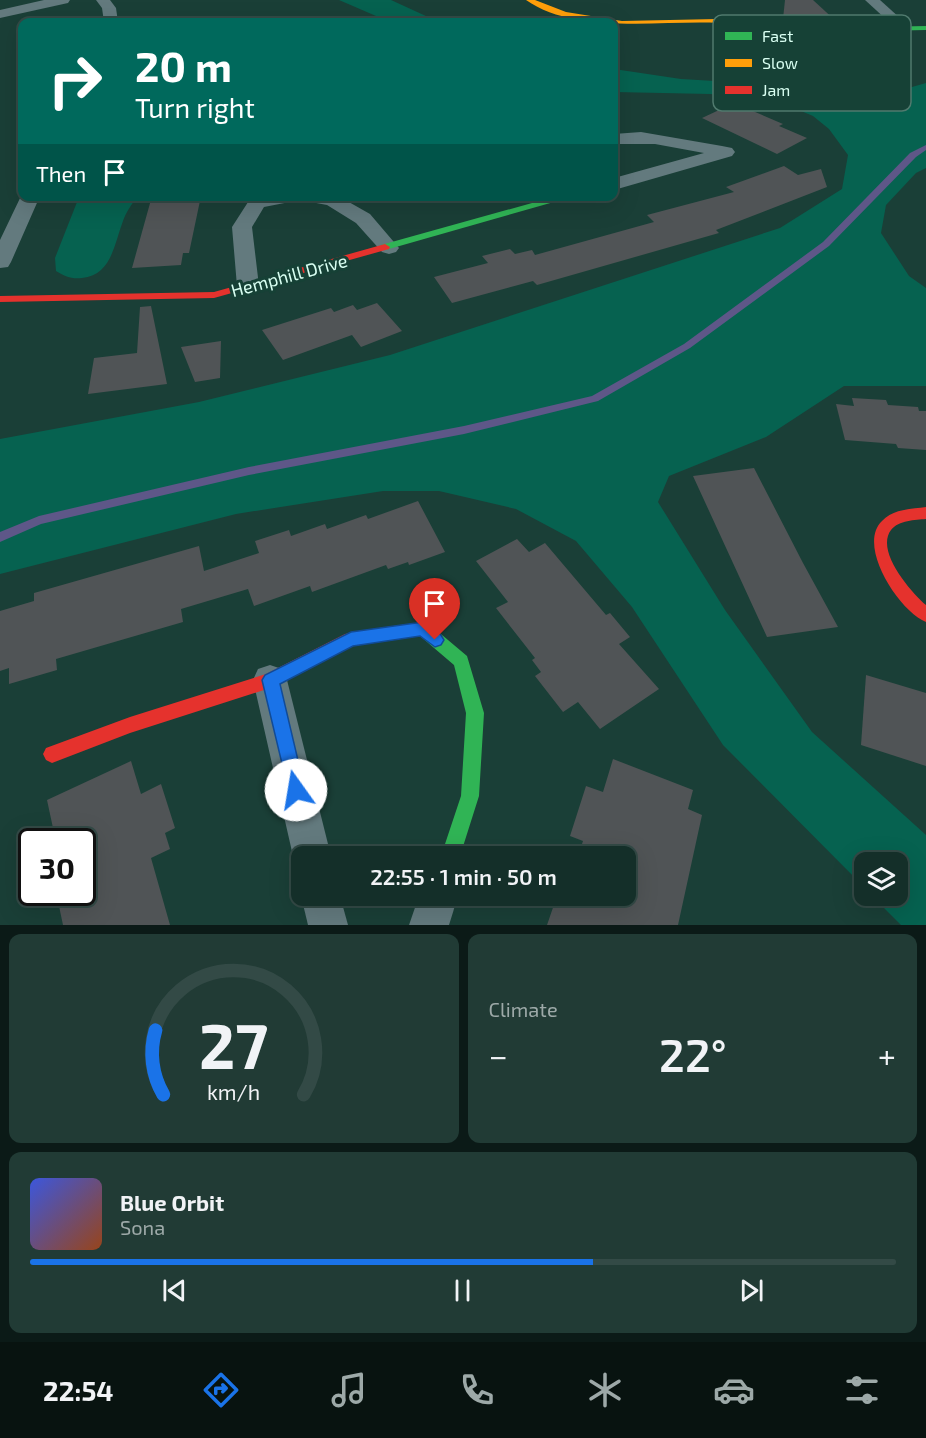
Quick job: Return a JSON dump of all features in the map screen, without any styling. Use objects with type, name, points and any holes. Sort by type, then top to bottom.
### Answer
[{"type":"street","points":[[0,14],[63,0]]},
{"type":"street","points":[[103,0],[109,8],[110,18]]},
{"type":"street","points":[[529,0],[564,14],[593,18]]},
{"type":"street","points":[[872,0],[889,15]]},
{"type":"street","points":[[618,21],[713,21]]},
{"type":"street","points":[[911,29],[926,28]]},
{"type":"street","points":[[618,138],[627,137],[672,141],[726,152],[618,183]]},
{"type":"street","points":[[0,262],[29,201]]},
{"type":"street","points":[[248,286],[242,227],[258,203],[268,201]]},
{"type":"street","points":[[334,201],[362,215],[389,248]]},
{"type":"street","name":"Hemphill Drive","points":[[0,299],[214,294],[389,248],[553,201]]},
{"type":"street","points":[[926,513],[902,514],[886,522],[880,537],[885,560],[896,586],[914,607],[926,615]]},
{"type":"street","points":[[52,754],[130,725],[270,680],[351,639],[423,629],[461,661],[475,712],[470,796],[454,846]]},
{"type":"street","points":[[270,680],[310,846]]},
{"type":"street","points":[[323,906],[328,925]]},
{"type":"street","points":[[429,925],[436,906]]},
{"type":"green space","points":[[339,0],[391,0],[430,18],[378,18]]},
{"type":"green space","points":[[618,70],[681,79],[713,81],[713,94],[618,92]]},
{"type":"green space","points":[[926,83],[926,168],[916,173],[886,205],[881,233],[909,276],[926,288],[926,386],[844,386],[766,437],[669,476],[658,502],[725,610],[812,732],[926,835],[926,925],[901,925],[882,906],[908,906],[908,852],[854,852],[854,877],[723,745],[632,607],[576,541],[516,509],[439,491],[383,491],[236,514],[0,574],[0,439],[199,402],[390,355],[780,228],[842,189],[848,155],[829,129],[813,116],[801,111],[911,111],[911,87]]},
{"type":"green space","points":[[77,201],[134,201],[124,218],[110,257],[100,271],[82,278],[66,276],[56,271],[55,258]]},
{"type":"building","points":[[785,0],[813,0],[829,15],[783,15]]},
{"type":"building","points":[[717,111],[753,111],[783,124],[779,126],[807,138],[777,154],[702,118]]},
{"type":"building","points":[[784,166],[798,175],[821,169],[827,187],[716,230],[719,233],[537,285],[533,281],[452,303],[434,277],[488,263],[482,256],[510,249],[515,254],[532,250],[535,255],[654,222],[647,215],[734,192],[726,187]]},
{"type":"building","points":[[151,201],[200,201],[189,253],[183,253],[181,265],[132,268]]},
{"type":"building","points":[[377,303],[402,331],[361,347],[352,335],[283,360],[262,330],[331,308],[334,312],[353,305],[357,310]]},
{"type":"building","points":[[151,306],[167,384],[88,394],[94,358],[137,353],[140,307]]},
{"type":"building","points":[[221,341],[220,378],[195,382],[181,347]]},
{"type":"building","points":[[852,398],[886,400],[888,405],[918,407],[919,411],[926,411],[926,450],[898,448],[896,444],[845,440],[836,404],[854,406]]},
{"type":"building","points":[[754,468],[838,627],[767,637],[693,476]]},
{"type":"building","points":[[418,501],[445,552],[409,565],[408,562],[388,569],[386,565],[312,592],[310,586],[254,606],[248,589],[181,609],[183,622],[56,659],[57,670],[9,684],[9,668],[0,671],[0,611],[34,601],[34,593],[199,546],[204,571],[259,553],[255,541],[289,530],[291,536],[325,524],[327,529],[366,515],[368,519]]},
{"type":"building","points":[[517,539],[529,552],[545,543],[606,615],[610,613],[630,637],[619,644],[659,689],[600,729],[578,702],[563,712],[535,676],[541,672],[532,660],[535,658],[496,608],[508,602],[476,561]]},
{"type":"building","points":[[866,675],[926,693],[926,766],[861,745]]},
{"type":"building","points":[[613,759],[693,790],[688,809],[702,815],[678,925],[547,925],[554,906],[636,906],[636,846],[581,846],[583,841],[570,836],[586,786],[603,792]]},
{"type":"building","points":[[131,761],[141,794],[161,784],[175,828],[165,833],[170,849],[151,858],[170,925],[63,925],[59,906],[96,906],[96,828],[53,828],[47,800]]},
{"type":"waterway","points":[[0,537],[39,520],[249,471],[464,430],[595,399],[687,346],[826,244],[913,155],[926,147]]},
{"type":"traffic: fast","points":[[911,28],[926,28]]},
{"type":"traffic: fast","points":[[385,247],[552,201]]},
{"type":"traffic: fast","points":[[366,637],[423,629],[461,661],[475,713],[470,796],[454,846]]},
{"type":"traffic: slow","points":[[529,0],[564,14],[590,18]]},
{"type":"traffic: slow","points":[[618,22],[713,21]]},
{"type":"traffic: jam","points":[[0,299],[214,295],[385,247]]},
{"type":"traffic: jam","points":[[926,513],[901,516],[886,525],[880,538],[882,553],[899,587],[926,615]]},
{"type":"traffic: jam","points":[[52,754],[130,725],[270,680],[351,639],[366,637]]},
{"type":"route","points":[[296,790],[270,680],[351,639],[423,629],[435,640]]}]
